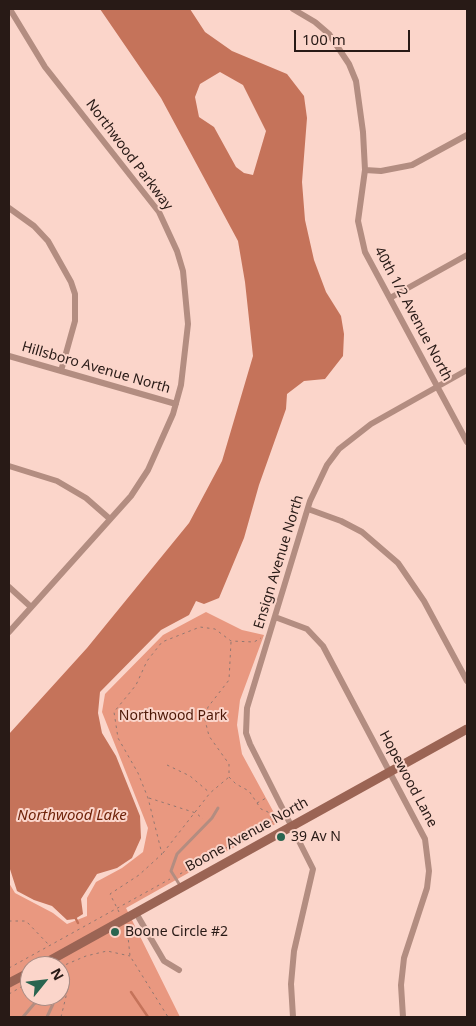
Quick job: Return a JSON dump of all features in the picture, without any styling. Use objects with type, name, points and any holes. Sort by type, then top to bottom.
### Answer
[{"type":"street","name":"40th 1/2 Avenue North","points":[[292,9],[315,22],[329,34],[349,64],[359,100],[365,170],[358,221],[360,237],[365,252],[467,442]]},
{"type":"street","name":"Northwood Parkway","points":[[9,632],[131,496],[148,470],[162,443],[176,404],[186,354],[188,324],[183,271],[178,251],[159,212],[45,66],[12,11]]},
{"type":"street","points":[[365,170],[390,170],[412,165],[467,135]]},
{"type":"street","points":[[9,208],[34,226],[48,241],[71,282],[74,294],[75,321],[61,372]]},
{"type":"street","points":[[390,298],[467,255]]},
{"type":"street","name":"Hillsboro Avenue North","points":[[9,356],[176,404]]},
{"type":"street","name":"Ensign Avenue North","points":[[293,1017],[291,984],[294,951],[313,869],[246,733],[248,708],[317,482],[339,448],[371,424],[467,370]]},
{"type":"street","points":[[9,466],[57,480],[86,498],[110,519]]},
{"type":"street","points":[[308,509],[362,532],[398,563],[420,594],[467,682]]},
{"type":"street","points":[[9,587],[31,607]]},
{"type":"street","name":"Hopewood Lane","points":[[276,617],[307,629],[316,637],[418,823],[428,854],[427,888],[404,958],[400,985],[402,1017]]},
{"type":"street","name":"Boone Avenue North","points":[[59,956],[467,729]]},
{"type":"street","points":[[136,913],[164,961],[179,970]]},
{"type":"lane","points":[[181,888],[171,871],[178,854],[207,823],[218,808]]},
{"type":"lane","points":[[23,1017],[32,1006]]},
{"type":"path","points":[[162,854],[148,798],[138,772],[118,738],[114,712],[136,685],[147,661],[162,642],[200,627],[215,629],[231,641],[254,642],[261,638],[268,641]]},
{"type":"path","points":[[231,641],[229,680],[208,707],[205,720],[209,736],[229,764],[230,777],[236,784],[248,791],[257,803],[268,812],[273,822]]},
{"type":"path","points":[[167,765],[190,776],[210,793]]},
{"type":"path","points":[[168,1017],[130,956],[128,932],[124,919],[116,908],[110,894],[139,875],[162,854],[210,793],[230,777]]},
{"type":"path","points":[[257,803],[275,793]]},
{"type":"path","points":[[148,798],[196,813],[207,823]]},
{"type":"path","points":[[9,968],[286,814]]},
{"type":"path","points":[[9,921],[26,920],[49,945]]},
{"type":"path","points":[[70,963],[86,956],[107,952],[130,956]]},
{"type":"path","points":[[9,994],[20,988]]},
{"type":"green space","name":"Northwood Park","points":[[206,612],[242,630],[264,635],[240,700],[237,725],[242,754],[279,822],[126,908],[180,1017],[9,1017],[9,883],[15,893],[53,913],[67,924],[87,916],[87,898],[96,882],[122,868],[143,852],[148,828],[102,712],[105,694],[163,635]]},
{"type":"water","name":"Northwood Lake","points":[[100,9],[190,9],[205,32],[232,51],[287,74],[304,96],[307,118],[302,182],[305,220],[314,260],[326,292],[341,316],[344,334],[343,356],[325,379],[304,381],[287,394],[286,409],[259,485],[244,538],[219,598],[204,604],[196,601],[189,615],[161,630],[100,692],[98,713],[102,733],[116,756],[140,816],[141,838],[132,858],[117,868],[97,874],[81,899],[83,914],[75,919],[67,920],[52,906],[34,900],[17,891],[9,866],[9,734],[87,648],[189,523],[222,461],[253,356],[245,282],[238,241],[161,98]],"holes":[[[220,72],[243,85],[266,131],[253,175],[244,173],[236,167],[214,127],[199,117],[195,97],[200,84]]]},
{"type":"waterway","points":[[75,917],[78,923]]},
{"type":"waterway","points":[[131,992],[148,1017]]},
{"type":"place","name":"39 Av N","points":[[281,837]]},
{"type":"place","name":"Boone Circle #2","points":[[115,932]]}]
